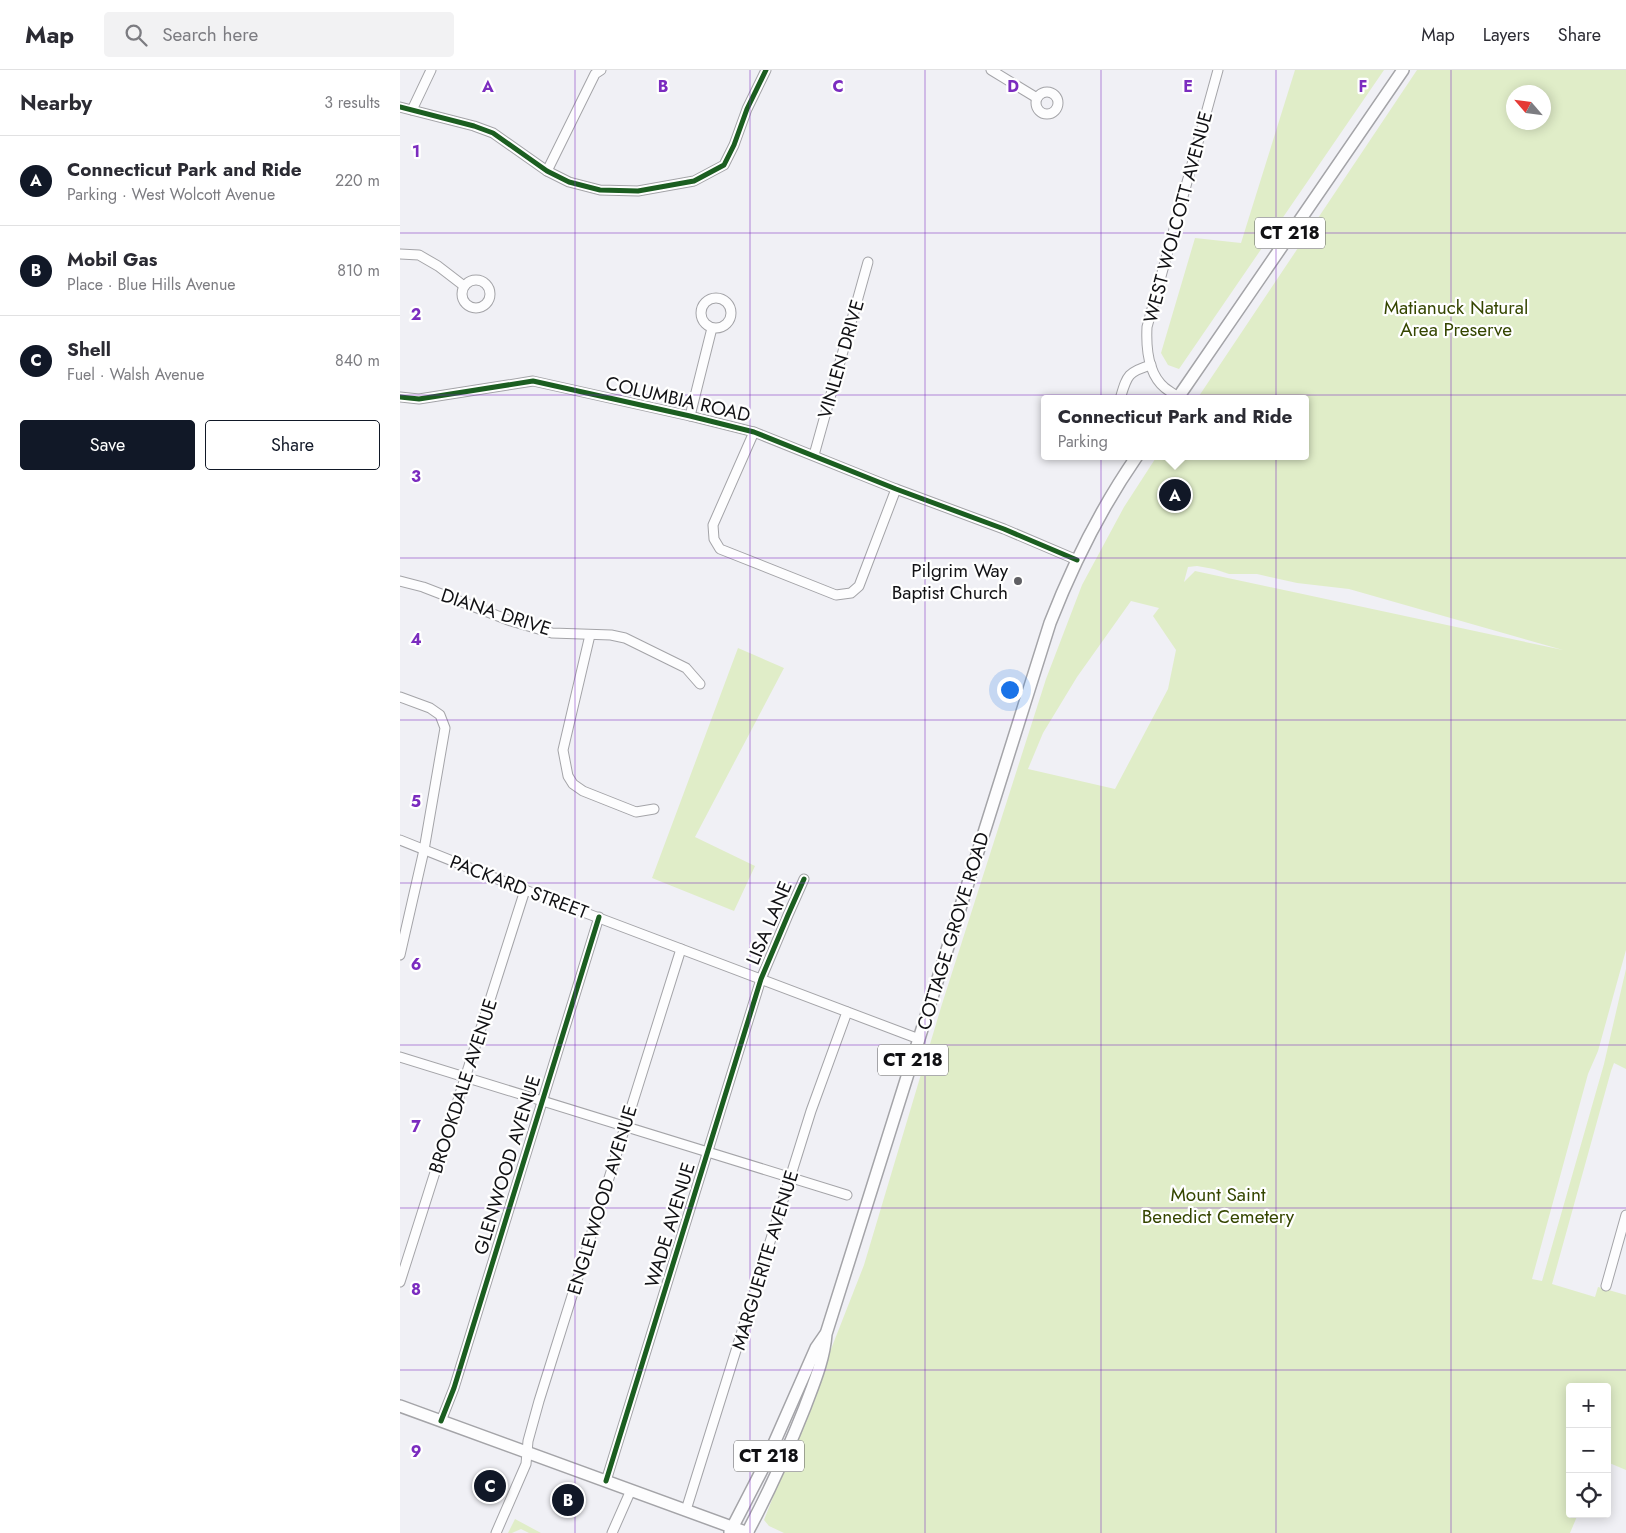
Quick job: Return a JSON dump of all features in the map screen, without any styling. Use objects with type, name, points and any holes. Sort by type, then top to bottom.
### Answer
[{"type":"main road","name":"CT 218","points":[[1180,395],[1403,70]]},
{"type":"main road","name":"CT 218","points":[[1077,560],[1110,498],[1134,460]]},
{"type":"main road","name":"COTTAGE GROVE ROAD","points":[[747,1533],[795,1432],[818,1374],[825,1350],[826,1334],[1048,627],[1077,560]]},
{"type":"main road","name":"COTTAGE GROVE ROAD","points":[[731,1530],[764,1466],[816,1348],[826,1334]]},
{"type":"main road","points":[[400,1406],[686,1510],[731,1530],[747,1533]]},
{"type":"street","points":[[412,110],[430,70]]},
{"type":"street","points":[[547,170],[595,74],[601,70]]},
{"type":"street","points":[[400,107],[474,126],[493,133],[547,170],[569,182],[600,190],[638,191],[694,181],[724,165],[734,145],[747,109],[766,70]]},
{"type":"street","points":[[991,70],[1038,98]]},
{"type":"street","name":"WEST WOLCOTT AVENUE","points":[[1174,395],[1163,387],[1150,365],[1146,341],[1150,313],[1218,70]]},
{"type":"street","points":[[400,254],[418,255],[438,266],[464,286]]},
{"type":"street","name":"VINLEN DRIVE","points":[[814,455],[868,262]]},
{"type":"street","points":[[690,416],[712,328]]},
{"type":"street","points":[[1121,395],[1131,372],[1150,365]]},
{"type":"street","name":"COLUMBIA ROAD","points":[[400,397],[419,399],[534,381],[690,416],[754,432],[896,489],[1004,529],[1077,560]]},
{"type":"street","points":[[754,432],[713,525],[714,539],[720,549],[827,592],[836,595],[851,593],[859,586],[896,489]]},
{"type":"street","name":"DIANA DRIVE","points":[[400,581],[423,587],[511,621],[552,633],[611,635],[626,638],[686,668],[700,684]]},
{"type":"street","points":[[590,635],[563,750],[568,776],[573,784],[583,791],[636,812],[654,809]]},
{"type":"street","points":[[400,697],[430,708],[440,715],[445,728],[424,850],[400,955]]},
{"type":"street","name":"PACKARD STREET","points":[[400,840],[525,890],[919,1039]]},
{"type":"street","name":"LISA LANE","points":[[761,979],[804,880]]},
{"type":"street","name":"BROOKDALE AVENUE","points":[[400,1282],[525,890]]},
{"type":"street","name":"GLENWOOD AVENUE","points":[[441,1421],[454,1388],[599,917]]},
{"type":"street","name":"ENGLEWOOD AVENUE","points":[[496,1533],[524,1470],[529,1436],[539,1401],[681,949]]},
{"type":"street","name":"WADE AVENUE","points":[[606,1481],[761,979]]},
{"type":"street","name":"MARGUERITE AVENUE","points":[[686,1510],[790,1178],[847,1012]]},
{"type":"street","points":[[400,1058],[847,1195]]},
{"type":"street","points":[[1606,1286],[1623,1238],[1626,1215]]},
{"type":"street","points":[[612,1533],[631,1490]]},
{"type":"green space","points":[[1295,70],[1384,70],[1179,369],[1168,365],[1161,353],[1195,238],[1241,243]]},
{"type":"green space","name":"Mount Saint Benedict Cemetery","points":[[1417,70],[1626,70],[1626,950],[1598,1051],[1588,1074],[1532,1279],[1542,1281],[1604,1064],[1626,969],[1626,1069],[1614,1063],[1611,1071],[1552,1284],[1595,1297],[1598,1287],[1626,1295],[1626,1470],[1611,1464],[1611,1383],[1566,1383],[1566,1518],[1576,1518],[1570,1533],[784,1533],[769,1526],[764,1520],[864,1265],[942,1004],[1046,679],[1082,585],[1124,507],[1154,460],[1309,460],[1309,395],[1200,395]],"holes":[[[1197,566],[1229,574],[1257,574],[1297,583],[1349,589],[1563,650],[1195,571],[1184,582],[1188,567]],[[1131,601],[1159,608],[1153,616],[1176,650],[1168,689],[1115,789],[1028,769],[1043,733],[1077,677]]]},
{"type":"green space","points":[[738,648],[784,668],[695,837],[755,866],[734,911],[652,878]]},
{"type":"green space","points":[[515,1519],[541,1533],[529,1533],[521,1529],[508,1533]]},
{"type":"cycle path","points":[[400,107],[474,126],[493,133],[547,171],[569,182],[600,190],[638,191],[694,181],[724,165],[734,145],[747,109],[766,70]]},
{"type":"cycle path","points":[[400,397],[419,399],[533,381],[690,416],[754,432],[896,489],[1004,529],[1077,560]]},
{"type":"cycle path","points":[[606,1481],[761,979],[804,879]]},
{"type":"cycle path","points":[[441,1421],[454,1388],[599,917]]},
{"type":"place","name":"Connecticut Park and Ride","points":[[1175,495]]},
{"type":"place","name":"Pilgrim Way Baptist Church","points":[[1018,581]]},
{"type":"place","name":"Shell","points":[[490,1486]]},
{"type":"place","name":"Mobil Gas","points":[[568,1500]]},
{"type":"park label","name":"Matianuck Natural Area Preserve","points":[[1456,318]]}]
